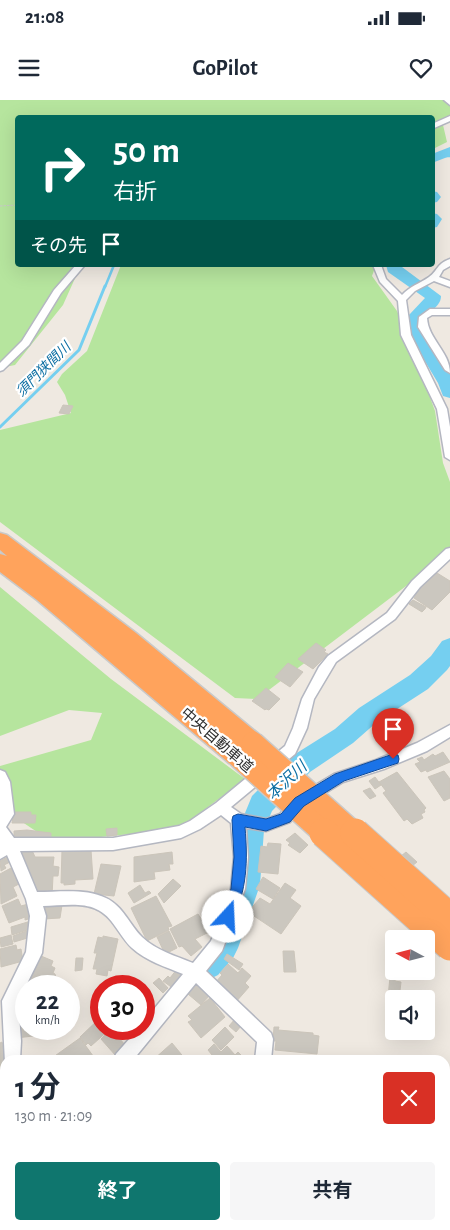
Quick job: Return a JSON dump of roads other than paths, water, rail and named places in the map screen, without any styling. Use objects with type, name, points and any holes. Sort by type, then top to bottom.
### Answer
[{"type":"highway","name":"中央自動車道","points":[[0,540],[151,656],[450,946]]},
{"type":"highway","name":"中央自動車道","points":[[0,561],[245,749],[450,918]]},
{"type":"street","points":[[447,100],[450,103]]},
{"type":"street","points":[[435,127],[450,118]]},
{"type":"street","points":[[435,128],[450,126]]},
{"type":"street","points":[[402,300],[412,289],[434,278],[440,268],[450,262]]},
{"type":"street","points":[[0,368],[26,343],[57,292],[79,267]]},
{"type":"street","points":[[377,267],[384,282],[402,300],[406,335],[442,409],[448,435],[450,457]]},
{"type":"street","points":[[434,278],[450,284]]},
{"type":"street","points":[[450,312],[430,312],[422,317],[421,321],[450,370]]},
{"type":"street","points":[[5,848],[113,844],[181,832],[196,826],[290,750],[300,728],[308,699],[323,671],[332,659],[391,616],[416,584],[450,552]]},
{"type":"street","points":[[221,807],[249,822],[266,825],[285,818],[299,802],[339,778],[422,748],[450,730]]},
{"type":"street","points":[[0,776],[3,782],[7,814],[0,825]]},
{"type":"street","points":[[299,802],[437,917],[450,918]]},
{"type":"street","points":[[126,1055],[198,975],[217,946],[238,889],[241,857],[249,822]]},
{"type":"street","points":[[0,830],[5,848],[33,899],[38,916],[34,953],[10,1001],[14,1041],[13,1055]]},
{"type":"street","points":[[33,899],[88,899],[101,903],[113,911],[136,942],[147,951],[198,975],[265,1040],[264,1055]]},
{"type":"waterway","name":"本沢川","points":[[435,158],[450,151]]},
{"type":"waterway","name":"本沢川","points":[[442,156],[450,156]]},
{"type":"waterway","name":"須門狭間川","points":[[105,287],[113,267]]},
{"type":"waterway","name":"本沢川","points":[[394,267],[394,269],[433,296],[433,301],[417,315],[414,328],[447,383],[450,392]]},
{"type":"waterway","name":"須門狭間川","points":[[0,427],[79,350],[105,286]]},
{"type":"waterway","name":"本沢川","points":[[208,965],[223,948],[246,885],[251,830],[261,804],[301,764],[344,736],[368,715],[419,682],[439,663],[450,647]]}]
